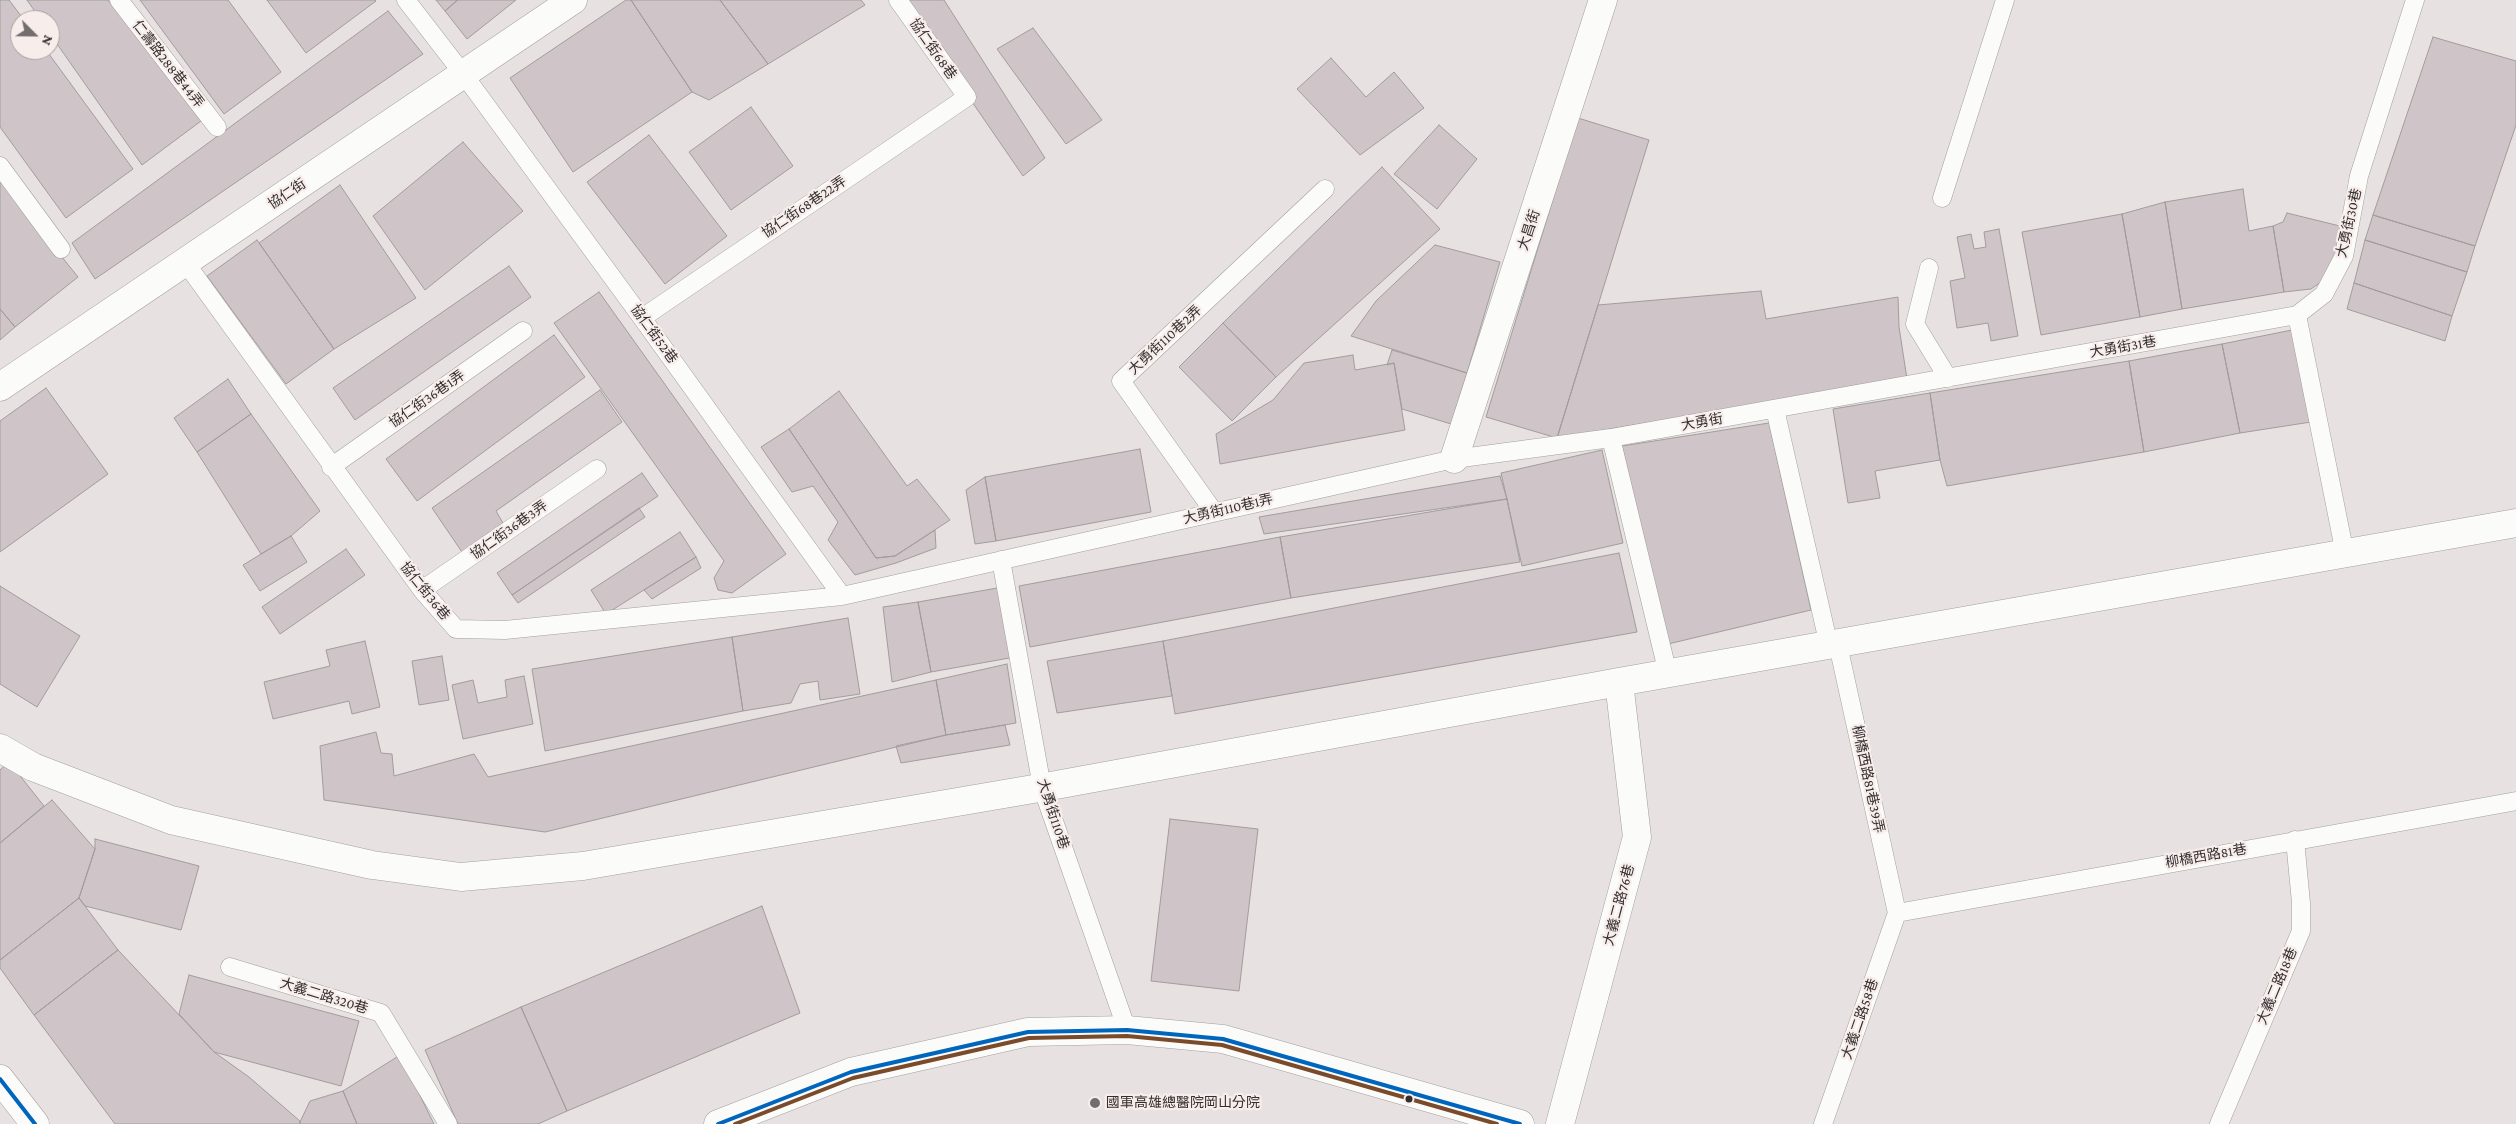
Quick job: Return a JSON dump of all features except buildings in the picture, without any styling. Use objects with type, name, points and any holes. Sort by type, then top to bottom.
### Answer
[{"type":"street","name":"協仁街","points":[[0,387],[574,0]]},
{"type":"street","name":"大昌街","points":[[1454,459],[1603,0]]},
{"type":"street","points":[[0,748],[33,767],[171,820],[372,865],[461,878],[583,866],[1042,788],[1619,682],[2516,523]]},
{"type":"street","name":"大義二路76巷","points":[[1560,1124],[1637,837],[1619,682]]},
{"type":"street","points":[[718,1124],[851,1072],[1028,1032],[1127,1030],[1223,1040],[1520,1124]]},
{"type":"street","points":[[0,1079],[35,1124]]},
{"type":"lane","name":"仁壽路288巷44弄","points":[[119,0],[217,127]]},
{"type":"lane","name":"協仁街52巷","points":[[406,0],[464,75],[642,318],[842,596]]},
{"type":"lane","name":"協仁街68巷","points":[[898,0],[967,97]]},
{"type":"lane","points":[[1942,198],[2005,0]]},
{"type":"lane","name":"大勇街30巷","points":[[2297,315],[2324,294],[2344,256],[2359,176],[2415,0]]},
{"type":"lane","name":"協仁街68巷22弄","points":[[642,318],[967,97]]},
{"type":"lane","points":[[0,166],[61,249]]},
{"type":"lane","name":"大勇街110巷2弄","points":[[1214,512],[1121,382],[1325,189]]},
{"type":"lane","name":"協仁街36巷","points":[[186,262],[331,467],[422,590],[456,628],[505,630],[842,596]]},
{"type":"lane","points":[[1929,268],[1915,324],[1948,378]]},
{"type":"lane","points":[[2297,315],[2346,554]]},
{"type":"lane","name":"大勇街31巷","points":[[1948,378],[2297,315]]},
{"type":"lane","name":"協仁街36巷1弄","points":[[331,467],[524,331]]},
{"type":"lane","name":"大勇街","points":[[1454,459],[1611,438],[1948,378]]},
{"type":"lane","name":"柳橋西路81巷39弄","points":[[1775,409],[1834,645],[1897,913]]},
{"type":"lane","points":[[1611,438],[1668,674]]},
{"type":"lane","name":"大勇街110巷1弄","points":[[842,596],[1454,459]]},
{"type":"lane","name":"協仁街36巷3弄","points":[[422,590],[597,469]]},
{"type":"lane","name":"大勇街110巷","points":[[1001,560],[1042,788],[1127,1030]]},
{"type":"lane","name":"柳橋西路81巷","points":[[1897,913],[2516,801]]},
{"type":"lane","name":"大義二路18巷","points":[[2219,1124],[2301,931],[2301,903],[2294,840]]},
{"type":"lane","name":"大義二路58巷","points":[[1823,1124],[1897,913]]},
{"type":"lane","name":"大義二路320巷","points":[[230,967],[381,1013],[448,1124]]},
{"type":"transit line","points":[[718,1124],[851,1072],[1028,1032],[1127,1030],[1223,1039],[1520,1124]]},
{"type":"transit line","points":[[735,1124],[853,1078],[1029,1038],[1127,1036],[1222,1045],[1497,1124]]},
{"type":"transit line","points":[[0,1079],[35,1124]]},
{"type":"place","name":"國軍高雄總醫院岡山分院","points":[[1095,1103]]}]
